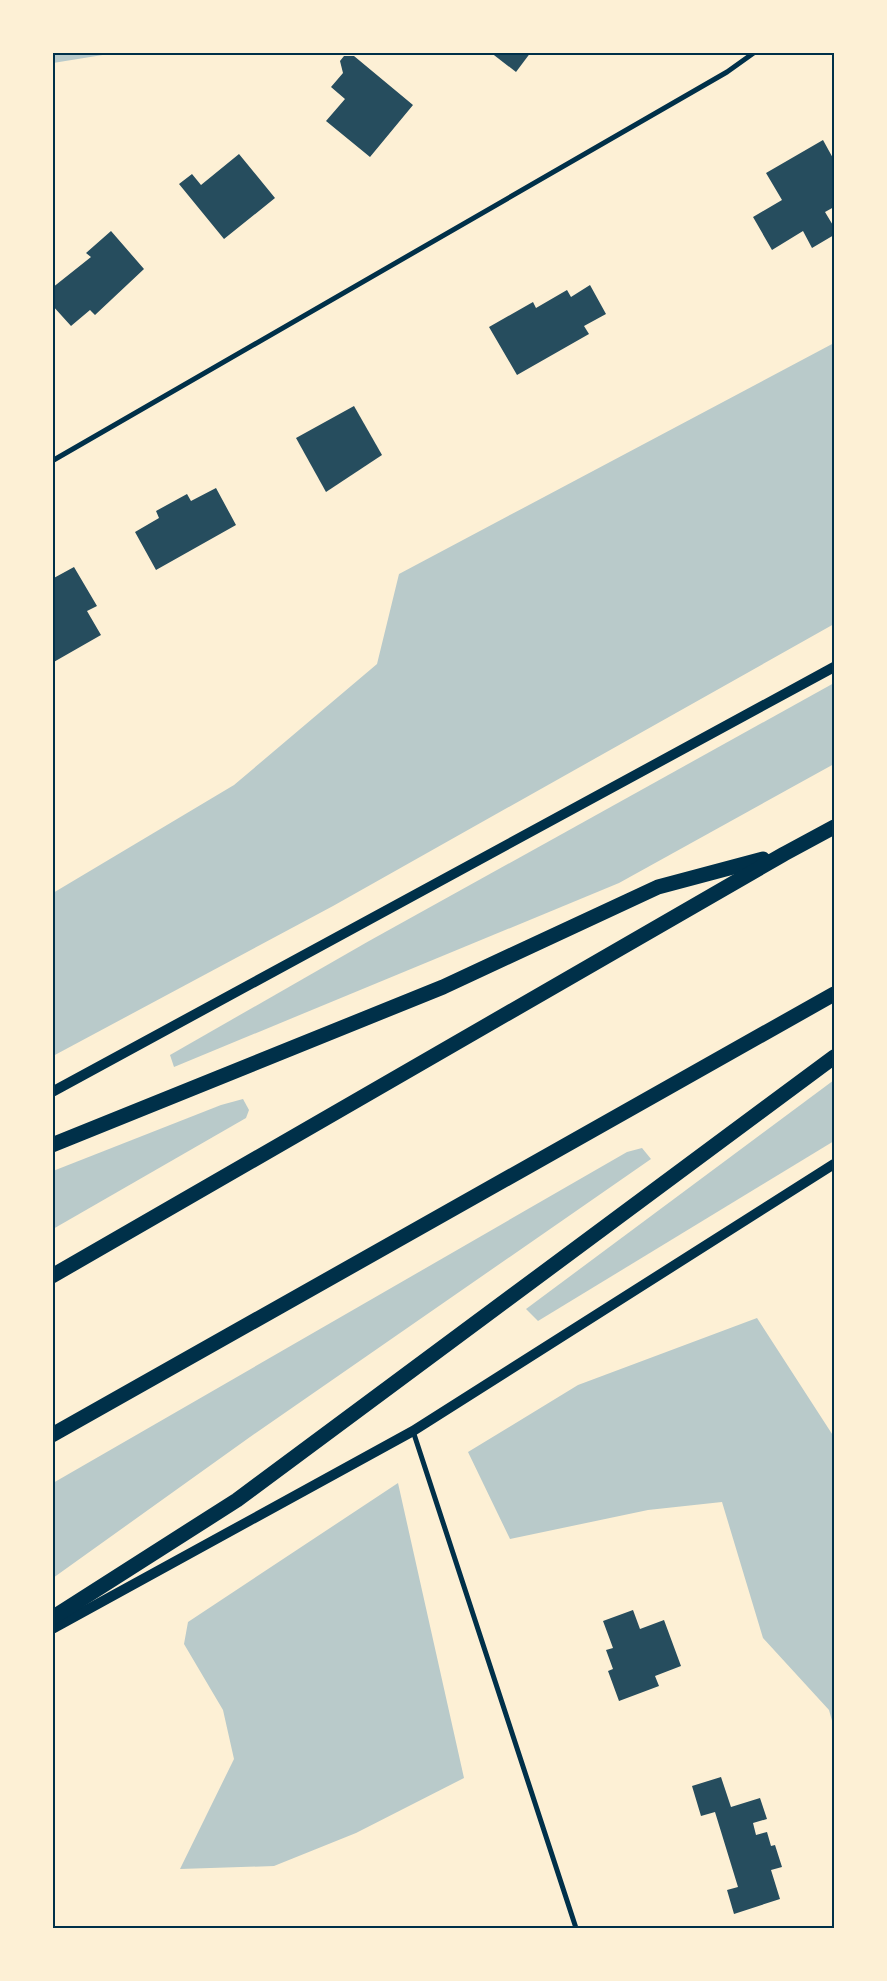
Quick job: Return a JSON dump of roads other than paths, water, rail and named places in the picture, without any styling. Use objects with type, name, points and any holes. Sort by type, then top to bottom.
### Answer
[{"type":"highway","points":[[52,1276],[834,826]]},
{"type":"highway","points":[[52,1145],[443,988],[658,887],[784,854]]},
{"type":"highway","points":[[52,1435],[834,994]]},
{"type":"highway","points":[[52,1618],[237,1500],[834,1057]]},
{"type":"main road","points":[[52,1092],[834,667]]},
{"type":"main road","points":[[52,1629],[413,1431],[834,1164]]},
{"type":"street","points":[[52,462],[727,72],[755,52]]},
{"type":"street","points":[[413,1431],[576,1928]]}]
